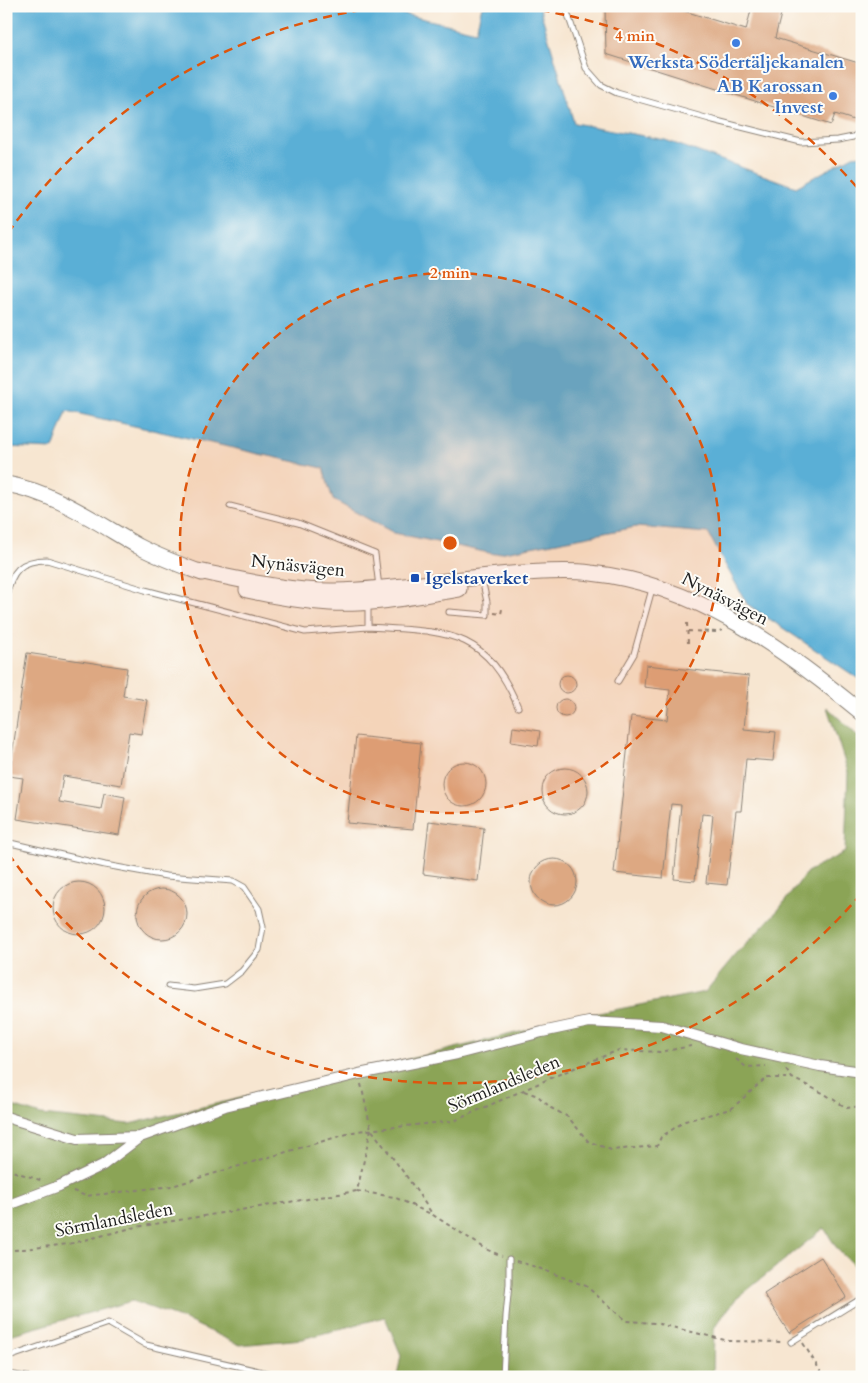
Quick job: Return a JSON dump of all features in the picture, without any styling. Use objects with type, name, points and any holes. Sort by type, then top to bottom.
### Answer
[{"type":"street","name":"Nynäsvägen","points":[[6,484],[21,486],[62,503],[141,547],[193,570],[236,587],[286,598],[331,603],[373,595],[405,598],[483,580],[549,572],[590,572],[653,586],[686,598],[730,618],[805,668],[862,713]]},
{"type":"street","points":[[6,1206],[59,1186],[103,1165],[140,1137],[225,1106],[589,1022],[662,1026],[741,1049],[820,1066],[862,1072]]},
{"type":"street","points":[[6,1117],[77,1139],[140,1137]]},
{"type":"lane","points":[[565,6],[586,68],[601,85],[617,93],[801,142],[838,140],[853,137],[862,131]]},
{"type":"lane","points":[[230,506],[298,522],[375,554],[373,595],[368,626]]},
{"type":"lane","points":[[6,596],[10,581],[17,569],[32,560],[47,560],[145,590],[305,632],[368,626],[427,630],[454,636],[481,650],[492,661],[510,689],[518,707]]},
{"type":"lane","points":[[449,612],[487,615],[483,580]]},
{"type":"lane","points":[[618,681],[634,654],[653,586]]},
{"type":"lane","points":[[6,842],[105,865],[166,876],[234,881],[244,887],[259,909],[263,927],[259,950],[242,971],[225,984],[194,989],[168,986]]},
{"type":"lane","points":[[503,1377],[509,1259]]},
{"type":"lane","points":[[791,1342],[862,1298]]},
{"type":"lane","points":[[6,1358],[108,1323],[146,1345],[285,1377]]},
{"type":"lane","points":[[6,1376],[8,1374],[27,1377]]},
{"type":"path","points":[[499,614],[501,614],[502,609]]},
{"type":"path","points":[[688,631],[722,631],[730,618]]},
{"type":"path","points":[[687,623],[688,643]]},
{"type":"path","name":"Sörmlandsleden","points":[[6,1169],[86,1196],[172,1186],[357,1132],[454,1122],[523,1090],[619,1050],[660,1052],[694,1046]]},
{"type":"path","points":[[732,1056],[746,1067],[773,1066]]},
{"type":"path","points":[[782,1065],[792,1078]]},
{"type":"path","points":[[357,1191],[371,1130],[359,1074]]},
{"type":"path","points":[[523,1090],[538,1096],[551,1108],[568,1118],[588,1141],[611,1150],[657,1146],[661,1137],[685,1121],[731,1109],[766,1078],[792,1078],[823,1093],[847,1108],[862,1106]]},
{"type":"path","points":[[371,1130],[433,1215]]},
{"type":"path","name":"Sörmlandsleden","points":[[6,1251],[69,1244],[136,1227],[357,1191],[394,1197],[433,1215],[486,1249],[586,1286],[626,1320],[655,1323],[729,1341],[791,1342]]},
{"type":"path","points":[[800,1337],[824,1377]]},
{"type":"green space","points":[[827,707],[862,740],[862,1274],[838,1250],[824,1228],[735,1300],[714,1328],[713,1377],[397,1377],[401,1355],[385,1317],[302,1339],[240,1345],[188,1321],[132,1301],[6,1336],[6,1104],[41,1115],[129,1124],[589,1015],[705,992],[735,956],[779,909],[807,872],[845,852],[848,772]]},
{"type":"water","points":[[6,6],[390,6],[399,13],[476,31],[482,6],[539,6],[574,123],[665,140],[796,187],[853,156],[862,155],[862,681],[747,604],[708,533],[636,527],[494,554],[394,533],[333,500],[323,468],[67,411],[53,449],[6,447]]},
{"type":"building","points":[[605,6],[668,6],[746,30],[752,6],[783,6],[775,38],[862,64],[862,116],[860,122],[835,114],[831,125],[606,54]]},
{"type":"building","points":[[27,653],[127,668],[123,696],[147,700],[141,734],[129,732],[121,785],[63,776],[59,802],[101,809],[104,793],[125,797],[119,835],[17,819],[23,778],[9,776]]},
{"type":"building","points":[[646,665],[749,676],[744,729],[776,732],[773,761],[746,759],[741,811],[736,811],[727,885],[706,883],[713,815],[702,814],[695,881],[674,879],[681,805],[671,804],[663,878],[614,873],[631,716],[667,720],[670,690],[644,687]]},
{"type":"building","points":[[567,675],[573,678],[576,684],[573,690],[567,693],[561,690],[558,684],[561,678]]},
{"type":"building","points":[[565,699],[571,702],[574,708],[571,714],[565,717],[559,714],[556,708],[559,702]]},
{"type":"building","points":[[513,727],[540,731],[538,746],[511,742]]},
{"type":"building","points":[[356,736],[421,743],[413,829],[347,823]]},
{"type":"building","points":[[468,762],[480,768],[485,775],[485,793],[480,800],[473,805],[460,806],[452,803],[445,796],[442,780],[445,772],[452,765]]},
{"type":"building","points":[[565,768],[578,772],[584,778],[588,791],[584,804],[578,810],[565,814],[552,810],[546,804],[542,791],[546,778],[552,772]]},
{"type":"building","points":[[429,821],[484,828],[478,881],[423,874]]},
{"type":"building","points":[[549,859],[559,859],[573,869],[577,882],[573,895],[567,901],[559,905],[549,905],[535,895],[531,887],[531,877],[541,863]]},
{"type":"building","points":[[79,882],[89,884],[97,890],[103,898],[105,908],[103,918],[97,926],[89,932],[79,934],[69,932],[61,926],[55,918],[53,908],[55,898],[61,890],[69,884]]},
{"type":"building","points":[[162,889],[180,896],[187,914],[180,932],[162,939],[144,932],[137,914],[144,896]]},
{"type":"building","points":[[821,1257],[846,1297],[789,1333],[764,1294]]},
{"type":"place","name":"Werksta Södertäljekanalen","points":[[736,43]]},
{"type":"place","name":"AB Karossan Invest","points":[[833,96]]},
{"type":"place","name":"Igelstaverket","points":[[415,578]]}]
